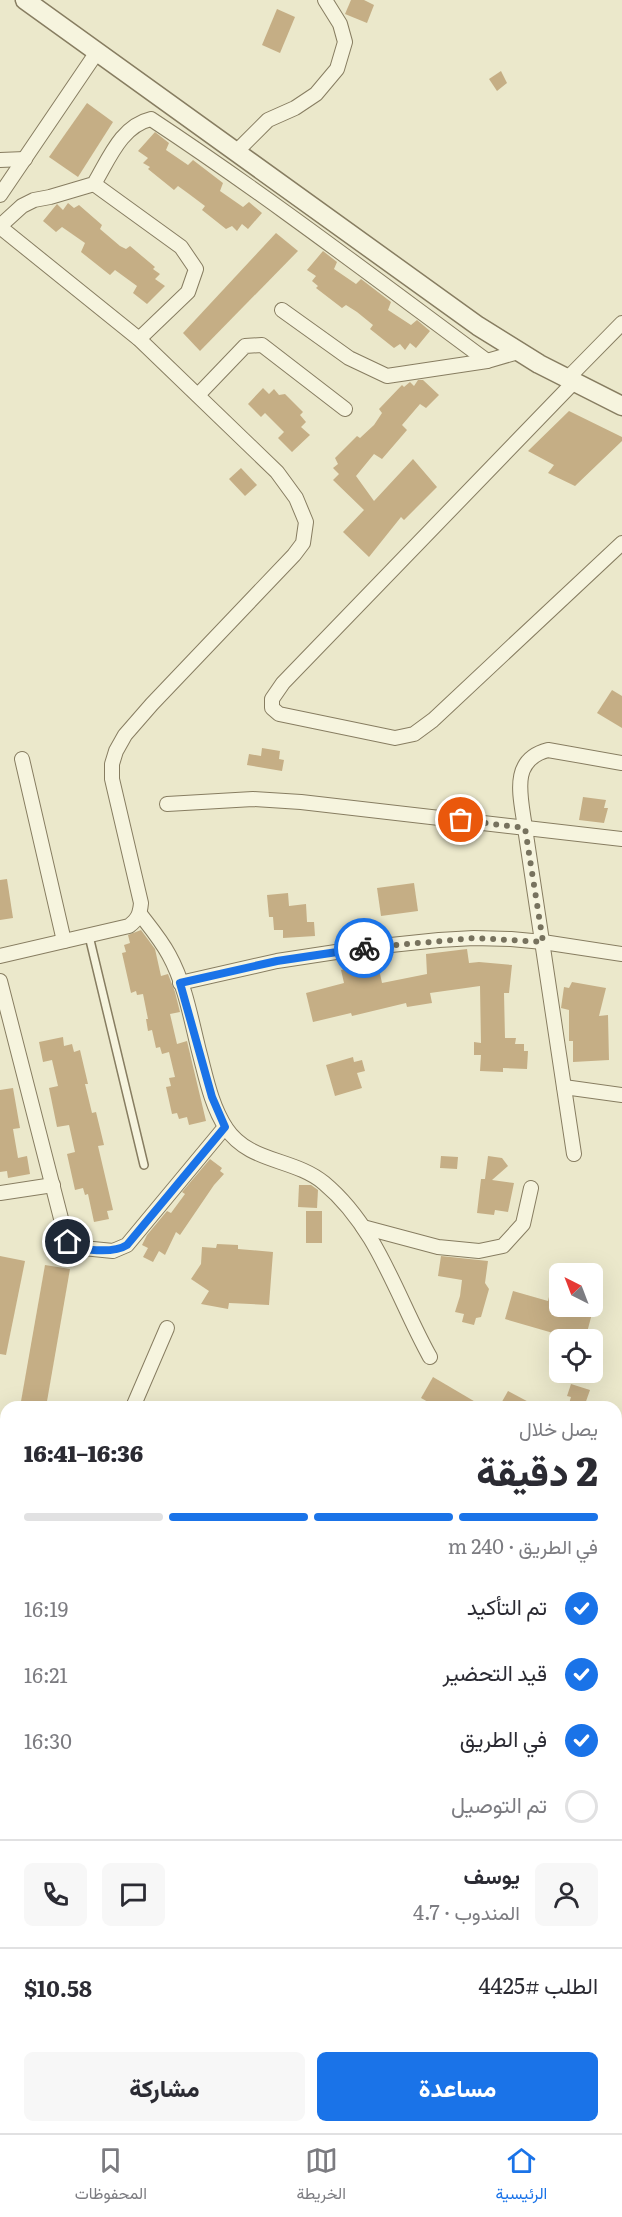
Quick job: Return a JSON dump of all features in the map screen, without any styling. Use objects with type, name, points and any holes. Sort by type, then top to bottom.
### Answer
[{"type":"street","points":[[25,0],[478,326],[518,352],[622,406]]},
{"type":"street","points":[[236,152],[268,120],[295,108],[316,93],[337,69],[345,42],[340,24],[324,0]]},
{"type":"street","points":[[0,195],[97,52]]},
{"type":"street","points":[[0,957],[129,926],[136,921],[140,914],[141,903],[112,779],[112,765],[116,751],[125,735],[152,704],[294,555],[303,543],[306,522],[289,486],[198,395],[139,339],[0,227],[22,206],[34,200],[94,184],[126,131],[139,122],[152,119],[337,250],[487,361]]},
{"type":"street","points":[[0,160],[25,159]]},
{"type":"street","points":[[94,184],[181,247],[196,269],[188,292],[139,339]]},
{"type":"street","points":[[337,250],[350,234]]},
{"type":"street","points":[[282,310],[349,358],[387,376],[487,361],[518,352]]},
{"type":"street","points":[[622,323],[571,380],[283,683],[272,699],[272,708],[279,714],[395,738],[414,734],[434,720],[622,543]]},
{"type":"street","points":[[198,395],[245,346],[262,345],[345,409]]},
{"type":"street","points":[[574,1154],[525,828],[520,778],[525,763],[538,753],[548,750],[622,763]]},
{"type":"street","points":[[22,759],[64,941]]},
{"type":"street","points":[[167,804],[253,800],[301,802],[622,839]]},
{"type":"street","points":[[140,914],[170,956],[180,983],[212,1097],[225,1127],[242,1146],[259,1156],[296,1167],[322,1181],[345,1203],[363,1227],[397,1286],[430,1357]]},
{"type":"street","points":[[180,983],[277,961],[362,948],[474,938],[543,942],[622,954]]},
{"type":"street","points":[[0,981],[68,1242],[73,1247],[113,1251],[120,1250],[127,1245],[225,1127]]},
{"type":"street","points":[[564,1087],[622,1095]]},
{"type":"street","points":[[0,1193],[53,1185]]},
{"type":"street","points":[[363,1227],[438,1247],[479,1251],[503,1246],[523,1224],[531,1188]]},
{"type":"street","points":[[136,1401],[167,1328]]},
{"type":"lane","points":[[89,936],[144,1165]]},
{"type":"building","points":[[351,0],[364,0],[374,5],[367,23],[345,14]]},
{"type":"building","points":[[277,9],[295,17],[280,53],[262,45]]},
{"type":"building","points":[[501,71],[507,83],[497,91],[489,79]]},
{"type":"building","points":[[87,103],[113,122],[78,177],[49,157]]},
{"type":"building","points":[[155,132],[169,143],[166,150],[188,165],[193,160],[223,183],[220,191],[243,207],[249,202],[262,213],[248,229],[242,224],[237,231],[232,226],[226,229],[202,210],[205,206],[178,186],[174,190],[148,169],[150,167],[143,163],[148,158],[138,151]]},
{"type":"building","points":[[68,203],[74,208],[79,205],[102,225],[100,229],[120,246],[126,249],[130,246],[155,267],[153,269],[160,274],[155,279],[165,286],[147,304],[133,293],[137,286],[115,270],[110,275],[81,252],[85,243],[62,227],[56,232],[43,221],[57,204],[63,210]]},
{"type":"building","points":[[276,233],[298,251],[200,351],[183,333]]},
{"type":"building","points":[[323,251],[337,262],[334,269],[356,284],[361,279],[391,302],[388,310],[411,325],[417,320],[430,331],[416,348],[410,343],[405,350],[400,344],[394,348],[370,329],[373,325],[357,312],[346,305],[342,308],[316,288],[318,286],[312,281],[316,276],[307,270]]},
{"type":"building","points":[[418,380],[423,380],[439,395],[426,408],[420,404],[402,425],[407,430],[382,459],[374,454],[356,476],[374,501],[413,459],[437,487],[404,520],[401,517],[369,557],[343,532],[364,510],[333,480],[339,474],[333,468],[338,464],[335,458],[357,436],[360,438],[374,425],[382,413],[379,409],[402,385],[404,387],[410,382],[414,386]]},
{"type":"building","points":[[263,388],[269,394],[274,389],[279,395],[285,394],[303,412],[300,415],[306,422],[301,427],[310,435],[292,452],[278,438],[284,432],[265,413],[261,417],[248,404]]},
{"type":"building","points":[[569,411],[622,437],[622,441],[575,486],[548,473],[554,465],[528,451]]},
{"type":"building","points":[[241,468],[257,485],[245,496],[229,479]]},
{"type":"building","points":[[612,690],[622,696],[622,728],[597,713]]},
{"type":"building","points":[[262,748],[280,751],[279,759],[284,760],[282,771],[247,765],[249,754],[261,756]]},
{"type":"building","points":[[583,797],[606,800],[604,808],[608,808],[604,823],[579,820]]},
{"type":"building","points":[[7,879],[13,918],[0,920],[0,880]]},
{"type":"building","points":[[414,883],[418,911],[381,916],[377,888]]},
{"type":"building","points":[[288,893],[289,906],[306,904],[307,922],[314,922],[315,936],[283,938],[283,930],[274,930],[273,917],[269,917],[267,895]]},
{"type":"building","points":[[141,930],[155,949],[161,976],[168,974],[175,992],[180,1012],[170,1014],[177,1044],[187,1041],[206,1121],[189,1125],[187,1117],[179,1119],[177,1113],[172,1114],[166,1087],[171,1086],[169,1078],[175,1077],[169,1052],[162,1054],[160,1047],[156,1048],[152,1030],[148,1031],[143,994],[137,995],[136,991],[131,993],[122,953],[126,952],[124,945],[130,943],[128,935]]},
{"type":"building","points":[[467,949],[469,963],[512,965],[509,993],[504,993],[505,1038],[516,1038],[515,1044],[524,1044],[524,1051],[528,1051],[527,1069],[503,1068],[503,1072],[480,1071],[481,1055],[474,1055],[474,1042],[481,1043],[480,986],[430,993],[432,1003],[407,1007],[406,1003],[352,1016],[351,1013],[313,1022],[306,993],[344,983],[341,970],[354,967],[352,959],[364,957],[365,962],[377,960],[382,983],[427,974],[426,954]]},
{"type":"building","points":[[572,982],[606,988],[599,1016],[608,1015],[609,1060],[573,1062],[573,1041],[569,1041],[569,1010],[561,1008],[564,987],[569,988]]},
{"type":"building","points":[[63,1037],[64,1046],[72,1044],[74,1052],[80,1050],[92,1113],[96,1112],[104,1145],[98,1146],[113,1210],[107,1211],[109,1219],[94,1222],[88,1194],[85,1195],[83,1188],[75,1190],[67,1154],[75,1152],[69,1125],[57,1127],[49,1088],[58,1086],[52,1060],[43,1062],[39,1042]]},
{"type":"building","points":[[353,1057],[354,1062],[362,1060],[365,1071],[357,1073],[362,1088],[335,1096],[326,1065]]},
{"type":"building","points":[[13,1088],[20,1128],[13,1129],[18,1158],[27,1156],[30,1174],[8,1178],[7,1171],[0,1172],[0,1090]]},
{"type":"building","points":[[441,1156],[458,1157],[457,1169],[440,1168]]},
{"type":"building","points":[[488,1156],[502,1158],[508,1166],[492,1180],[514,1183],[508,1212],[495,1210],[494,1215],[477,1213],[481,1179],[485,1179]]},
{"type":"building","points":[[210,1159],[222,1168],[220,1171],[224,1174],[180,1235],[176,1232],[165,1255],[159,1251],[153,1262],[143,1257],[148,1248],[142,1245],[147,1235],[167,1211],[171,1213],[185,1194],[182,1192]]},
{"type":"building","points":[[299,1185],[311,1185],[318,1190],[317,1208],[298,1207]]},
{"type":"building","points":[[306,1211],[322,1211],[322,1243],[306,1243]]},
{"type":"building","points":[[217,1244],[238,1245],[238,1249],[273,1252],[269,1305],[229,1303],[228,1309],[201,1304],[209,1291],[191,1279],[201,1264],[202,1247],[216,1248]]},
{"type":"building","points":[[0,1256],[25,1261],[6,1355],[0,1354]]},
{"type":"building","points":[[441,1256],[488,1261],[485,1283],[489,1289],[481,1317],[476,1318],[474,1325],[462,1322],[464,1314],[455,1312],[462,1280],[438,1276]]},
{"type":"building","points":[[45,1265],[70,1269],[47,1401],[21,1401]]},
{"type":"building","points":[[513,1291],[548,1301],[549,1297],[549,1317],[591,1317],[588,1329],[549,1329],[549,1332],[505,1319]]},
{"type":"building","points":[[433,1377],[474,1401],[426,1401],[421,1398]]},
{"type":"building","points":[[571,1384],[590,1390],[586,1401],[570,1401],[571,1397],[567,1396]]},
{"type":"building","points":[[508,1391],[527,1401],[502,1401]]},
{"type":"way so far","points":[[364,948],[474,938],[543,942],[525,828],[461,820]]},
{"type":"route","points":[[68,1242],[73,1247],[113,1251],[120,1250],[127,1245],[225,1127],[212,1097],[180,983],[277,961],[364,948]]}]
